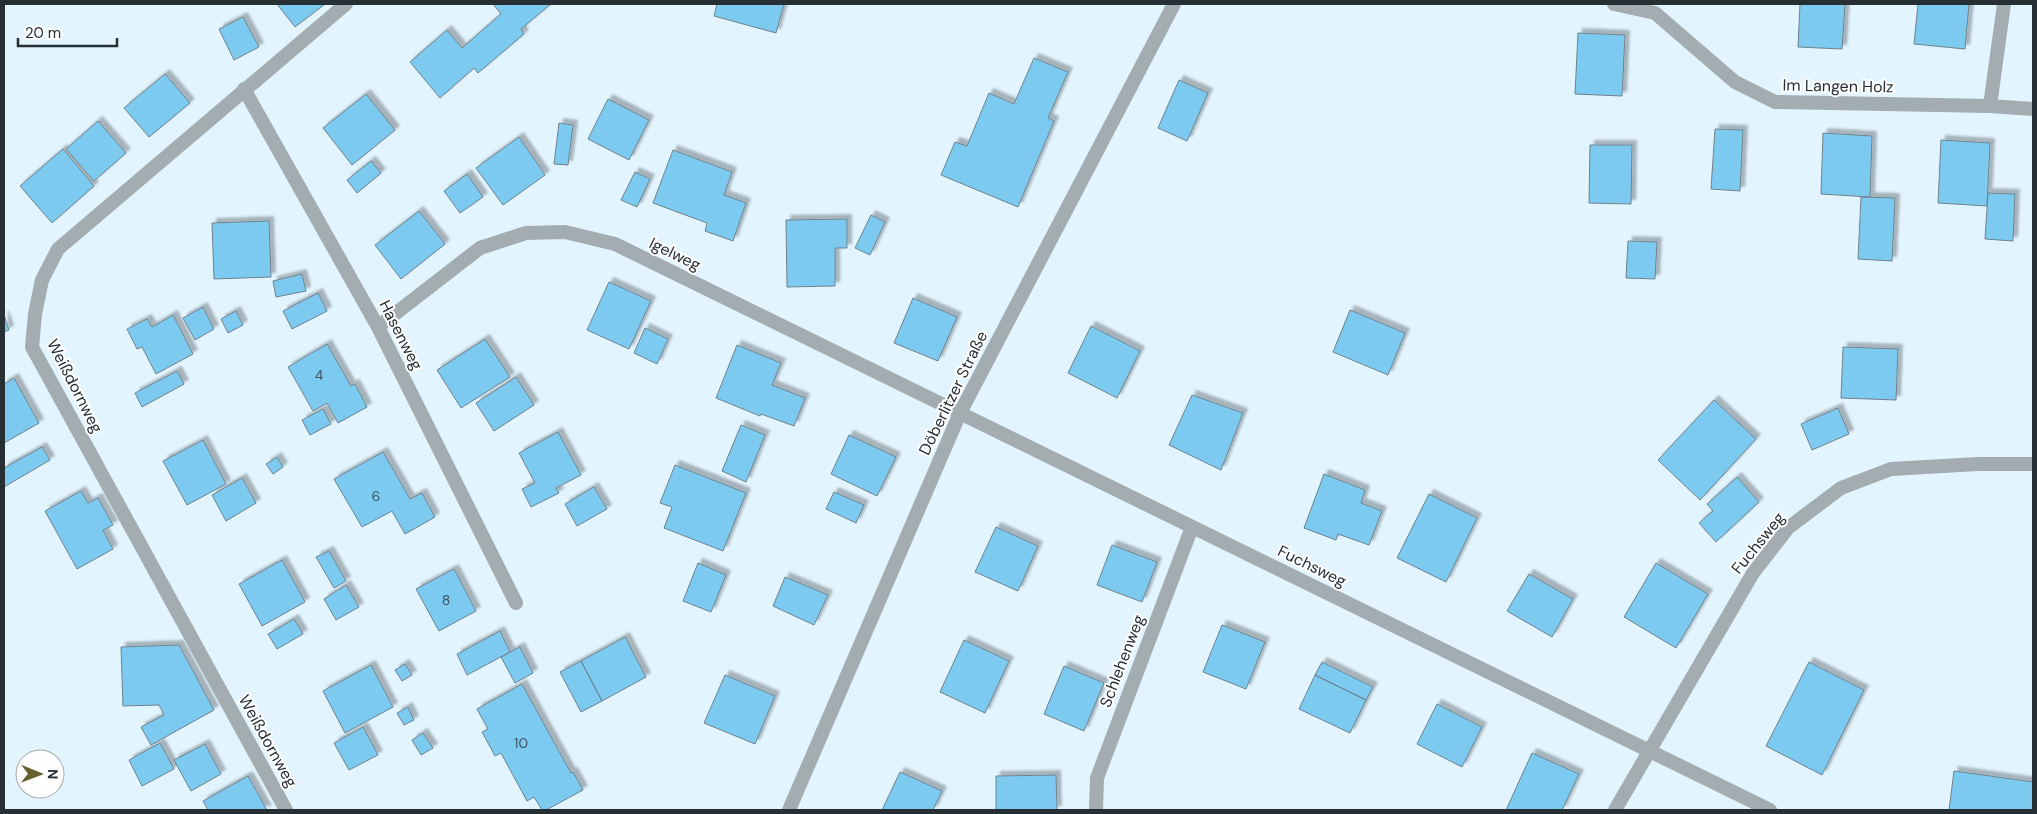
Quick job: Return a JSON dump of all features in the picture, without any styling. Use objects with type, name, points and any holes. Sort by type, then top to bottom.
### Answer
[{"type":"street","name":"Weißdornweg","points":[[286,810],[32,347],[35,314],[42,280],[58,249],[346,4]]},
{"type":"street","name":"Döberlitzer Straße","points":[[789,810],[960,413],[1174,4]]},
{"type":"street","name":"Im Langen Holz","points":[[1614,4],[1655,13],[1735,82],[1775,102],[1990,106],[2033,109]]},
{"type":"street","points":[[1990,106],[2004,4]]},
{"type":"street","name":"Hasenweg","points":[[244,89],[378,327],[516,603]]},
{"type":"street","name":"Igelweg","points":[[378,327],[480,248],[526,233],[565,232],[615,244],[960,413]]},
{"type":"street","name":"Fuchsweg","points":[[960,413],[1770,810]]},
{"type":"street","name":"Fuchsweg","points":[[1649,751],[1753,573],[1788,528],[1841,488],[1892,469],[1978,464],[2033,464]]},
{"type":"street","name":"Schlehenweg","points":[[1096,810],[1097,778],[1192,527]]},
{"type":"street","points":[[1615,810],[1649,751]]},
{"type":"building","points":[[277,4],[325,4],[295,27]]},
{"type":"building","points":[[493,4],[551,4],[521,29],[524,34],[478,73],[474,68],[440,98],[410,62],[447,30],[462,48],[501,14]]},
{"type":"building","points":[[717,4],[784,4],[776,33],[714,16]]},
{"type":"building","points":[[1800,4],[1845,4],[1842,49],[1798,47]]},
{"type":"building","points":[[1918,4],[1969,4],[1965,49],[1914,44]]},
{"type":"building","points":[[243,17],[259,47],[234,60],[219,29]]},
{"type":"building","points":[[1578,33],[1625,35],[1622,96],[1575,94]]},
{"type":"building","points":[[1034,58],[1068,72],[1048,118],[1054,121],[1018,207],[941,175],[955,142],[967,146],[989,93],[1014,104]]},
{"type":"building","points":[[165,74],[190,103],[149,137],[124,108]]},
{"type":"building","points":[[1179,80],[1208,93],[1187,141],[1158,128]]},
{"type":"building","points":[[366,94],[395,130],[352,165],[323,128]]},
{"type":"building","points":[[608,99],[649,120],[629,160],[588,139]]},
{"type":"building","points":[[98,121],[126,153],[94,181],[66,149]]},
{"type":"building","points":[[559,123],[573,125],[568,165],[554,164]]},
{"type":"building","points":[[1715,129],[1743,130],[1740,191],[1711,189]]},
{"type":"building","points":[[1823,133],[1872,136],[1870,197],[1821,194]]},
{"type":"building","points":[[519,137],[545,175],[503,205],[476,168]]},
{"type":"building","points":[[1941,140],[1990,143],[1987,206],[1938,203]]},
{"type":"building","points":[[1590,145],[1632,145],[1631,204],[1589,203]]},
{"type":"building","points":[[63,149],[94,186],[52,223],[20,186]]},
{"type":"building","points":[[673,150],[732,172],[724,195],[746,203],[733,241],[705,231],[707,223],[653,203]]},
{"type":"building","points":[[371,161],[381,173],[357,193],[347,180]]},
{"type":"building","points":[[635,172],[650,179],[637,207],[621,200]]},
{"type":"building","points":[[467,174],[483,197],[460,213],[444,191]]},
{"type":"building","points":[[1988,193],[2015,194],[2013,241],[1985,239]]},
{"type":"building","points":[[1861,197],[1895,198],[1892,261],[1858,259]]},
{"type":"building","points":[[419,211],[445,244],[401,279],[375,245]]},
{"type":"building","points":[[871,215],[885,222],[870,255],[855,248]]},
{"type":"building","points":[[847,219],[847,248],[835,248],[835,286],[787,287],[786,220]]},
{"type":"building","points":[[269,221],[271,277],[214,279],[212,223]]},
{"type":"building","points":[[1628,241],[1657,242],[1655,279],[1626,278]]},
{"type":"building","points":[[302,274],[306,291],[276,297],[273,281]]},
{"type":"building","points":[[609,282],[651,301],[629,349],[587,330]]},
{"type":"building","points":[[318,293],[327,311],[292,329],[283,311]]},
{"type":"building","points":[[913,298],[957,317],[938,361],[894,343]]},
{"type":"building","points":[[203,307],[214,329],[195,340],[183,318]]},
{"type":"building","points":[[1350,310],[1405,333],[1388,375],[1333,352]]},
{"type":"building","points":[[236,311],[243,325],[228,333],[221,319]]},
{"type":"building","points":[[4,315],[9,330],[4,332]]},
{"type":"building","points":[[173,315],[193,354],[156,374],[142,347],[137,349],[127,329],[147,319],[152,327]]},
{"type":"building","points":[[1091,326],[1140,351],[1117,398],[1068,373]]},
{"type":"building","points":[[645,328],[668,339],[657,364],[634,353]]},
{"type":"building","points":[[485,339],[510,377],[461,408],[437,370]]},
{"type":"building","points":[[327,344],[351,386],[355,384],[367,407],[338,423],[327,403],[313,411],[288,367]]},
{"type":"building","points":[[737,345],[781,363],[772,385],[805,398],[794,426],[761,414],[760,416],[716,398]]},
{"type":"building","points":[[1843,347],[1898,349],[1896,400],[1841,398]]},
{"type":"building","points":[[177,371],[184,384],[142,407],[135,393]]},
{"type":"building","points":[[516,377],[534,405],[494,431],[476,403]]},
{"type":"building","points":[[14,378],[39,423],[4,443],[4,384]]},
{"type":"building","points":[[1192,395],[1243,413],[1221,470],[1169,445]]},
{"type":"building","points":[[1714,400],[1756,439],[1700,500],[1658,460]]},
{"type":"building","points":[[1838,408],[1849,434],[1812,450],[1801,424]]},
{"type":"building","points":[[323,409],[331,424],[310,435],[302,420]]},
{"type":"building","points":[[741,425],[765,435],[746,482],[722,471]]},
{"type":"building","points":[[558,432],[581,475],[556,488],[559,493],[531,507],[522,489],[535,483],[519,453]]},
{"type":"building","points":[[849,435],[896,457],[877,496],[831,474]]},
{"type":"building","points":[[203,440],[226,484],[187,505],[163,461]]},
{"type":"building","points":[[42,447],[50,460],[4,487],[4,468]]},
{"type":"building","points":[[383,452],[410,499],[422,493],[435,517],[405,534],[392,511],[362,527],[334,479]]},
{"type":"building","points":[[277,457],[283,467],[273,474],[266,464]]},
{"type":"building","points":[[675,465],[746,493],[723,551],[664,528],[672,507],[660,503]]},
{"type":"building","points":[[1324,474],[1365,490],[1361,503],[1382,511],[1369,545],[1338,534],[1336,540],[1304,528]]},
{"type":"building","points":[[1737,477],[1759,502],[1716,542],[1699,523],[1713,511],[1707,504]]},
{"type":"building","points":[[242,478],[256,503],[226,521],[212,495]]},
{"type":"building","points":[[594,487],[607,509],[577,526],[565,504]]},
{"type":"building","points":[[81,491],[88,503],[98,498],[113,525],[103,530],[113,549],[77,569],[45,511]]},
{"type":"building","points":[[834,492],[864,505],[856,523],[826,509]]},
{"type":"building","points":[[1429,494],[1477,518],[1446,582],[1397,558]]},
{"type":"building","points":[[996,527],[1038,546],[1018,591],[975,572]]},
{"type":"building","points":[[1112,545],[1157,562],[1142,602],[1097,585]]},
{"type":"building","points":[[329,551],[346,581],[334,588],[316,557]]},
{"type":"building","points":[[282,560],[305,602],[262,626],[239,584]]},
{"type":"building","points":[[698,563],[726,575],[711,612],[683,601]]},
{"type":"building","points":[[1656,563],[1708,594],[1676,648],[1624,617]]},
{"type":"building","points":[[454,569],[476,611],[439,631],[416,589]]},
{"type":"building","points":[[1529,574],[1573,599],[1552,637],[1507,611]]},
{"type":"building","points":[[785,577],[828,595],[814,625],[773,606]]},
{"type":"building","points":[[346,585],[359,607],[336,620],[324,599]]},
{"type":"building","points":[[294,619],[303,634],[277,649],[268,634]]},
{"type":"building","points":[[1222,625],[1265,642],[1246,689],[1203,672]]},
{"type":"building","points":[[500,631],[510,652],[467,675],[457,654]]},
{"type":"building","points":[[625,637],[646,677],[602,701],[581,661]]},
{"type":"building","points":[[964,640],[1009,661],[985,713],[940,692]]},
{"type":"building","points":[[179,645],[214,710],[151,745],[141,727],[164,715],[159,705],[123,706],[121,647]]},
{"type":"building","points":[[520,647],[533,673],[515,683],[501,657]]},
{"type":"building","points":[[581,661],[602,701],[581,712],[560,672]]},
{"type":"building","points":[[1322,662],[1373,687],[1366,700],[1315,675]]},
{"type":"building","points":[[1809,662],[1864,690],[1822,775],[1766,746]]},
{"type":"building","points":[[405,664],[412,675],[402,681],[395,670]]},
{"type":"building","points":[[371,665],[393,707],[345,733],[323,691]]},
{"type":"building","points":[[1064,666],[1104,683],[1084,731],[1044,714]]},
{"type":"building","points":[[725,675],[775,696],[755,744],[704,723]]},
{"type":"building","points":[[1315,675],[1366,700],[1350,733],[1299,709]]},
{"type":"building","points":[[522,684],[571,773],[573,772],[583,790],[546,810],[542,810],[534,797],[527,801],[501,753],[495,756],[482,732],[488,729],[477,709]]},
{"type":"building","points":[[1437,704],[1482,727],[1462,767],[1417,744]]},
{"type":"building","points":[[408,707],[414,720],[404,725],[397,713]]},
{"type":"building","points":[[363,727],[378,755],[349,770],[334,743]]},
{"type":"building","points":[[423,733],[433,748],[421,755],[412,740]]},
{"type":"building","points":[[160,743],[174,769],[142,786],[129,760]]},
{"type":"building","points":[[205,744],[221,774],[191,791],[174,760]]},
{"type":"building","points":[[1532,753],[1579,774],[1562,810],[1506,810]]},
{"type":"building","points":[[1954,771],[2033,782],[2033,810],[1949,810]]},
{"type":"building","points":[[900,772],[942,791],[933,810],[882,810]]},
{"type":"building","points":[[1056,775],[1057,810],[996,810],[996,776]]},
{"type":"building","points":[[248,776],[267,810],[208,810],[203,801]]}]
